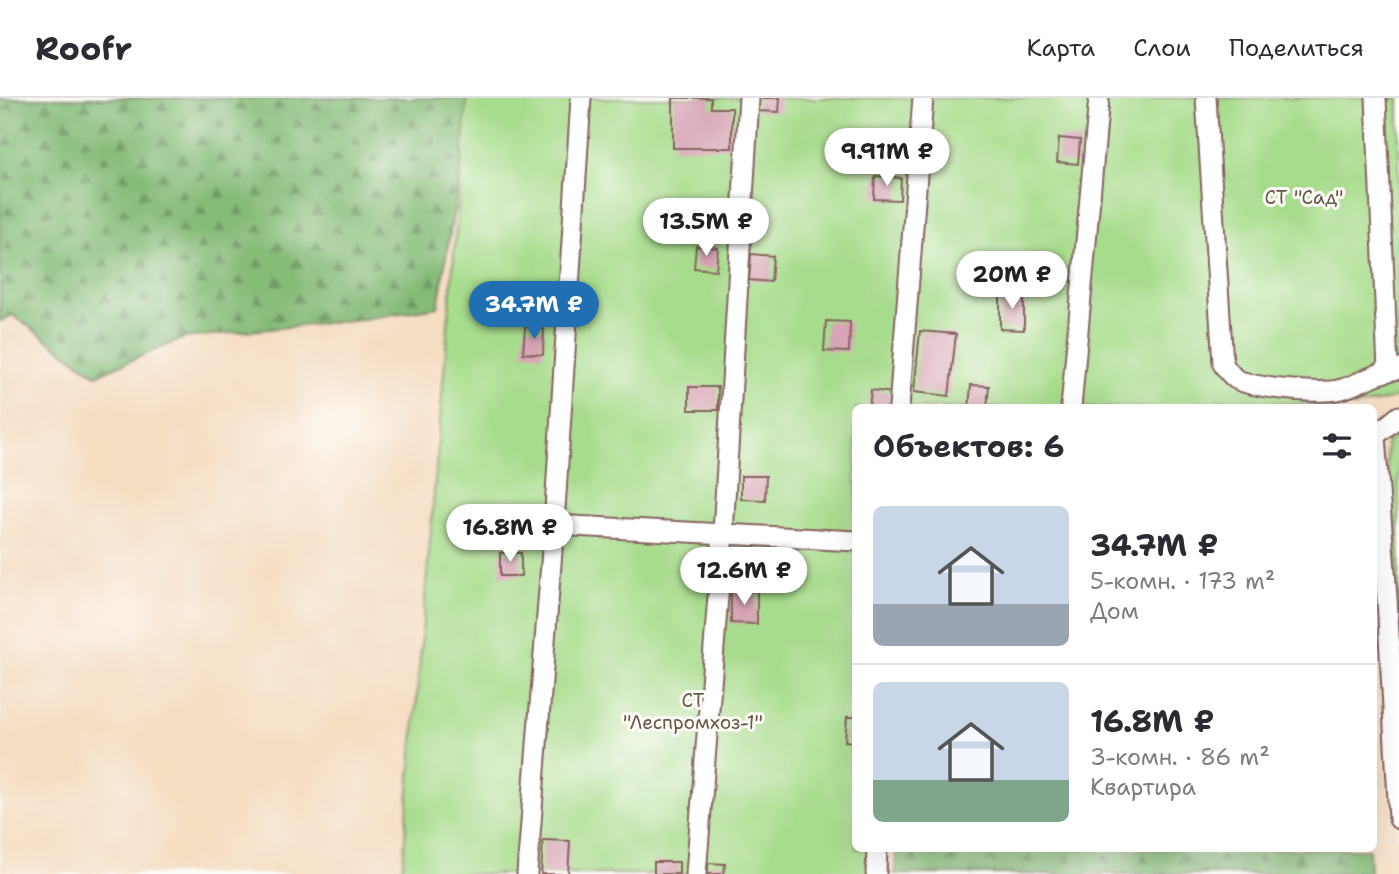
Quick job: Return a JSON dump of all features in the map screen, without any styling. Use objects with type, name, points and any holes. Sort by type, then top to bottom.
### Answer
[{"type":"street","points":[[527,874],[554,525],[581,98]]},
{"type":"street","points":[[696,874],[723,533],[749,98]]},
{"type":"street","points":[[899,404],[923,98]]},
{"type":"street","points":[[1071,404],[1099,98]]},
{"type":"street","points":[[1206,98],[1223,364],[1235,379],[1251,384],[1312,391],[1340,390],[1393,369],[1376,98]]},
{"type":"street","points":[[1312,391],[1323,404]]},
{"type":"street","points":[[1377,434],[1399,416]]},
{"type":"street","points":[[1377,473],[1399,819]]},
{"type":"street","points":[[554,525],[852,541]]},
{"type":"street","points":[[876,874],[877,852]]},
{"type":"green space","points":[[0,98],[472,98],[438,307],[363,319],[184,338],[96,375],[13,315],[0,321]]},
{"type":"green space","points":[[467,98],[1399,98],[1399,397],[1369,404],[1219,400],[1214,404],[852,404],[852,852],[873,852],[871,874],[402,874]]},
{"type":"green space","points":[[1399,429],[1399,663],[1386,443]]},
{"type":"green space","points":[[896,852],[1369,852],[1370,874],[895,874]]},
{"type":"building","points":[[673,98],[711,98],[711,108],[732,108],[732,148],[673,148]]},
{"type":"building","points":[[758,98],[780,98],[779,112],[757,111]]},
{"type":"building","points":[[1059,138],[1080,140],[1078,164],[1057,162]]},
{"type":"building","points":[[875,176],[901,178],[900,200],[874,199]]},
{"type":"building","points":[[696,246],[718,248],[716,270],[694,268]]},
{"type":"building","points":[[751,254],[773,256],[771,282],[749,280]]},
{"type":"building","points":[[1000,292],[1024,293],[1024,330],[1000,329]]},
{"type":"building","points":[[826,321],[850,322],[849,352],[824,351]]},
{"type":"building","points":[[525,327],[544,329],[543,355],[523,353]]},
{"type":"building","points":[[920,331],[956,334],[949,396],[914,392]]},
{"type":"building","points":[[971,385],[989,386],[987,404],[969,404]]},
{"type":"building","points":[[689,387],[718,387],[718,410],[689,410]]},
{"type":"building","points":[[871,390],[893,393],[892,404],[869,404]]},
{"type":"building","points":[[741,476],[766,476],[765,500],[741,499]]},
{"type":"building","points":[[500,553],[521,553],[521,576],[500,576]]},
{"type":"building","points":[[731,591],[757,591],[757,624],[731,623]]},
{"type":"building","points":[[847,717],[852,717],[852,742],[845,741]]},
{"type":"building","points":[[543,840],[570,841],[568,874],[541,874]]},
{"type":"building","points":[[654,862],[679,862],[679,874],[654,874]]},
{"type":"building","points":[[708,863],[725,864],[724,874],[708,874]]},
{"type":"park label","name":"СТ \"Сад\"","points":[[1304,197]]},
{"type":"park label","name":"СТ \"Леспромхоз-1\"","points":[[693,711]]}]
